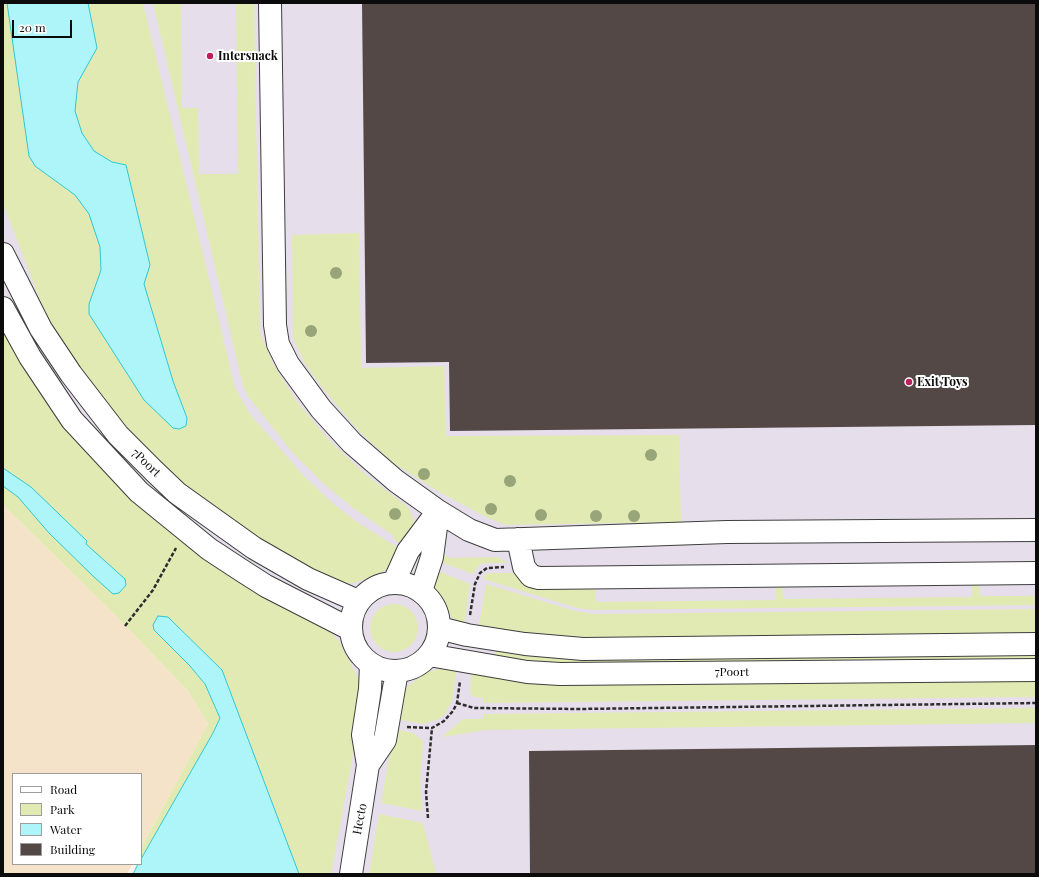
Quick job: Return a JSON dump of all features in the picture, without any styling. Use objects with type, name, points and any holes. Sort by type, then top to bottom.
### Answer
[{"type":"street","points":[[270,3],[274,325],[278,344],[288,364],[321,409],[352,442],[396,481],[438,511],[469,530],[495,540],[727,532],[1036,530]]},
{"type":"street","name":"7Poort","points":[[3,254],[41,329],[71,374],[118,435],[154,471],[202,512],[254,548],[308,578],[358,601]]},
{"type":"street","name":"7Poort","points":[[3,308],[30,357],[72,420],[139,492],[209,549],[266,586],[350,629]]},
{"type":"street","points":[[394,582],[408,551],[438,511]]},
{"type":"street","points":[[421,591],[432,557],[438,511]]},
{"type":"street","points":[[518,539],[524,567],[531,576],[539,578],[1036,573]]},
{"type":"street","points":[[394,582],[408,584],[421,591],[431,601],[437,614],[439,628],[434,647],[429,655],[415,666],[397,671],[379,668],[371,664],[356,649],[350,629],[354,609],[358,601],[368,591],[380,584],[394,582]]},
{"type":"street","name":"7Poort","points":[[439,628],[467,635],[526,644],[584,649],[1036,644]]},
{"type":"street","name":"7Poort","points":[[429,655],[527,672],[560,674],[1036,670]]},
{"type":"street","name":"Hecto","points":[[351,874],[368,765],[363,735],[370,689],[371,664]]},
{"type":"street","name":"Hecto","points":[[368,765],[385,740],[397,671]]},
{"type":"path","points":[[125,626],[153,590],[185,530]]},
{"type":"path","points":[[457,703],[474,708],[1036,703]]},
{"type":"path","points":[[428,818],[426,792],[432,728]]},
{"type":"shaded area","points":[[3,3],[1036,3],[1036,874],[150,874],[249,686],[3,439]]},
{"type":"shaded area","points":[[3,505],[113,613],[188,691],[208,724],[142,846],[142,773],[12,773],[12,865],[132,865],[127,874],[3,874]]},
{"type":"green space","points":[[3,3],[143,3],[235,388],[250,414],[302,474],[330,501],[357,522],[402,550],[383,572],[355,583],[332,581],[246,537],[147,457],[60,343],[40,300],[3,203]]},
{"type":"green space","points":[[153,3],[181,3],[182,108],[198,108],[199,174],[238,174],[236,3],[254,3],[260,333],[273,364],[298,403],[330,441],[366,475],[408,507],[414,520],[411,534],[404,546],[393,539],[394,536],[353,508],[323,483],[292,452],[247,395],[243,386]]},
{"type":"green space","points":[[359,233],[361,368],[444,366],[446,436],[679,435],[681,522],[506,525],[488,518],[439,492],[392,462],[358,430],[324,390],[305,364],[293,338],[292,235]]},
{"type":"green space","points":[[3,317],[121,483],[327,629],[339,641],[358,678],[362,693],[361,710],[331,874],[299,874],[222,670],[168,617],[190,666],[205,684],[220,717],[213,733],[142,857],[142,846],[208,724],[188,691],[113,613],[3,505]]},
{"type":"green space","points":[[442,554],[451,558],[498,557],[508,563],[485,563],[479,565],[473,574],[438,561]]},
{"type":"green space","points":[[433,569],[470,584],[464,627],[453,619],[438,595],[433,585]]},
{"type":"green space","points":[[486,573],[513,573],[521,582],[540,587],[585,589],[596,587],[596,602],[776,600],[776,585],[782,585],[783,599],[972,597],[972,582],[979,582],[980,596],[1036,596],[1036,605],[595,610],[577,608],[483,579]]},
{"type":"green space","points":[[486,584],[575,611],[594,614],[1036,609],[1036,638],[594,644],[478,630]]},
{"type":"green space","points":[[394,604],[403,606],[411,611],[416,619],[418,628],[416,637],[411,645],[403,650],[394,652],[385,650],[377,645],[372,637],[370,628],[372,619],[377,611],[385,606]]},
{"type":"green space","points":[[496,646],[1036,650],[1036,664],[578,669],[494,660]]},
{"type":"green space","points":[[447,667],[457,667],[452,701],[445,714],[439,719],[423,724],[395,719],[403,693],[408,686],[427,672]]},
{"type":"green space","points":[[472,669],[1036,676],[1036,697],[483,703],[483,698],[471,695]]},
{"type":"green space","points":[[1036,708],[1036,723],[485,730],[442,737],[463,719],[483,719],[483,714]]},
{"type":"green space","points":[[394,729],[413,733],[423,741],[420,780],[422,811],[381,803]]},
{"type":"green space","points":[[379,814],[423,823],[436,874],[369,874]]},
{"type":"water","points":[[7,3],[88,3],[97,48],[78,82],[75,111],[82,133],[94,151],[112,162],[126,165],[150,265],[144,284],[173,381],[187,418],[186,426],[179,429],[173,428],[144,400],[89,314],[89,304],[101,270],[100,247],[89,214],[75,195],[35,166],[29,156]]},
{"type":"water","points":[[3,468],[31,487],[87,541],[86,544],[125,579],[126,585],[119,593],[113,594],[94,577],[49,533],[18,497],[3,486]]},
{"type":"water","points":[[158,616],[168,617],[222,670],[299,874],[133,874],[138,865],[142,865],[142,857],[213,733],[220,718],[205,684],[190,666],[154,630],[153,625]]},
{"type":"building","points":[[362,3],[1036,3],[1036,425],[450,431],[449,362],[366,363]]},
{"type":"building","points":[[1036,745],[1036,874],[530,874],[529,751]]},
{"type":"place","name":"Intersnack","points":[[210,56]]},
{"type":"place","name":"Exit Toys","points":[[909,382]]}]
